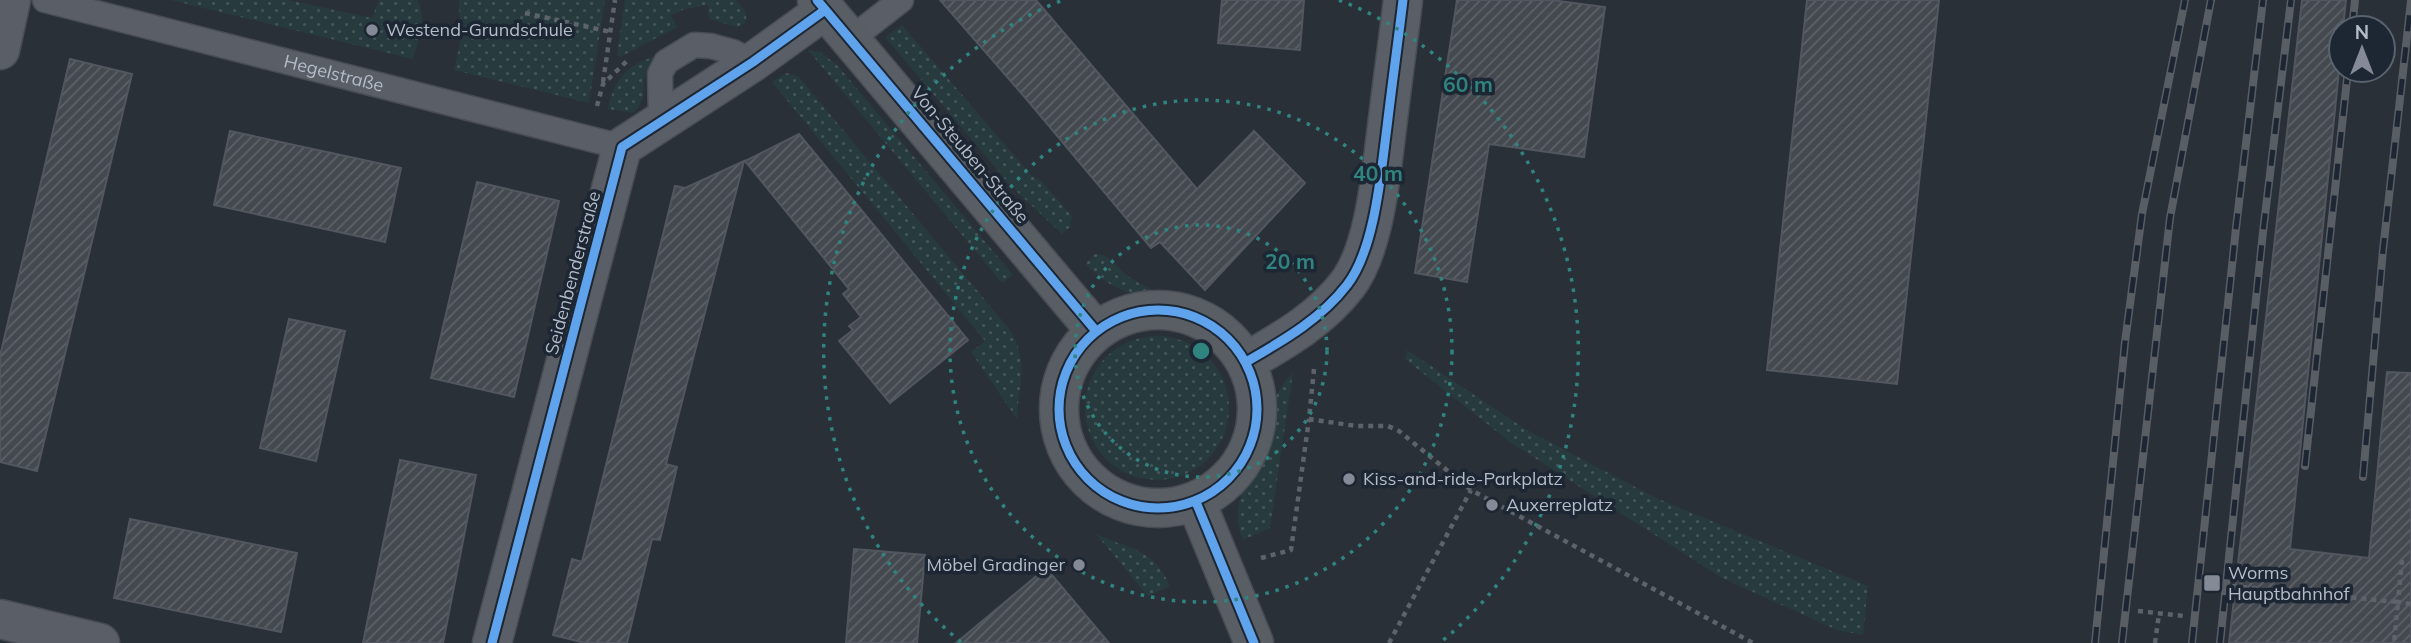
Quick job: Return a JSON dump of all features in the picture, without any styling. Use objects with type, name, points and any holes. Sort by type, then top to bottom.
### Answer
[{"type":"street","points":[[0,50],[11,0]]},
{"type":"street","points":[[1245,362],[1315,317],[1348,284],[1362,256],[1375,207],[1403,0]]},
{"type":"street","points":[[622,147],[753,62],[821,5]]},
{"type":"street","name":"Von-Steuben-Straße","points":[[821,5],[1096,331]]},
{"type":"street","name":"Seidenbenderstraße","points":[[492,643],[622,147]]},
{"type":"street","points":[[1168,310],[1205,321],[1221,332],[1245,362],[1257,396],[1255,433],[1240,466],[1228,480],[1196,502],[1161,508],[1124,502],[1091,482],[1069,452],[1059,415],[1059,396],[1072,361],[1096,331],[1130,314],[1168,310]]},
{"type":"street","points":[[1196,502],[1254,643]]},
{"type":"street","points":[[0,619],[100,643]]},
{"type":"lane","name":"Hegelstraße","points":[[45,0],[622,147]]},
{"type":"lane","points":[[851,39],[901,0]]},
{"type":"path","points":[[603,84],[615,0]]},
{"type":"path","points":[[525,13],[611,32]]},
{"type":"path","points":[[1255,559],[1291,550],[1316,349],[1301,328]]},
{"type":"path","points":[[1309,419],[1356,426],[1388,426],[1399,431],[1471,490],[1754,643]]},
{"type":"path","points":[[1389,643],[1471,490]]},
{"type":"path","points":[[2394,643],[2402,561]]},
{"type":"path","points":[[2232,586],[2411,604]]},
{"type":"path","points":[[2138,611],[2184,616]]},
{"type":"path","points":[[2155,643],[2159,614]]},
{"type":"green space","name":"Westend-Grundschule","points":[[171,0],[288,0],[372,18],[379,0],[417,0],[422,22],[413,59]]},
{"type":"green space","points":[[459,0],[605,0],[589,103],[454,70],[460,43]]},
{"type":"green space","points":[[625,0],[736,0],[745,11],[746,17],[744,24],[737,27],[709,19],[708,5],[685,9],[671,15],[677,27],[620,57],[617,55]]},
{"type":"green space","points":[[902,25],[1031,175],[1042,182],[1072,216],[1070,227],[1062,234],[1010,185],[885,37]]},
{"type":"green space","points":[[808,50],[820,52],[838,66],[1013,275],[1002,283]]},
{"type":"green space","points":[[656,56],[646,72],[643,97],[634,113],[608,109],[614,90],[623,75],[637,64]]},
{"type":"green space","points":[[786,73],[798,76],[1010,330],[1020,353],[1021,364],[1017,419],[971,352],[985,341],[772,82]]},
{"type":"green space","points":[[1095,254],[1109,258],[1128,276],[1154,291],[1153,296],[1124,291],[1100,277],[1085,264]]},
{"type":"green space","points":[[1157,336],[1184,342],[1208,357],[1223,381],[1229,408],[1223,435],[1208,459],[1184,474],[1157,480],[1130,474],[1106,459],[1091,435],[1085,408],[1091,381],[1106,357],[1130,342]]},
{"type":"green space","points":[[1407,350],[1525,429],[1656,498],[1868,586],[1863,635],[1837,630],[1722,578],[1510,442],[1405,359]]},
{"type":"green space","points":[[1293,372],[1270,528],[1243,540],[1238,513],[1243,489],[1260,454],[1275,398]]},
{"type":"green space","points":[[1096,534],[1148,557],[1163,573],[1170,586],[1148,596]]},
{"type":"building","points":[[940,0],[1036,0],[1197,189],[1254,131],[1305,183],[1205,290],[1160,242],[1151,248]]},
{"type":"building","points":[[1222,0],[1304,0],[1300,50],[1218,43]]},
{"type":"building","points":[[1457,0],[1551,0],[1605,7],[1584,157],[1489,144],[1467,282],[1415,273]]},
{"type":"building","points":[[1807,0],[1939,0],[1897,384],[1767,370]]},
{"type":"building","points":[[2302,0],[2346,0],[2344,14],[2327,14],[2327,84],[2338,84],[2290,549],[2369,558],[2387,372],[2411,373],[2411,643],[2229,643]]},
{"type":"building","points":[[70,59],[132,74],[37,471],[0,462],[0,356]]},
{"type":"building","points":[[230,131],[401,168],[385,242],[214,205]]},
{"type":"building","points":[[799,134],[968,340],[890,403],[839,341],[853,330],[849,326],[861,317],[843,294],[849,289],[745,161]]},
{"type":"building","points":[[744,161],[666,464],[677,467],[660,540],[652,539],[627,643],[585,643],[553,635],[572,559],[582,562],[675,186],[685,188]]},
{"type":"building","points":[[477,182],[559,201],[514,397],[431,378]]},
{"type":"building","points":[[289,319],[345,331],[316,461],[260,448]]},
{"type":"building","points":[[400,460],[476,475],[443,643],[363,643]]},
{"type":"building","points":[[130,519],[297,553],[281,632],[114,598]]},
{"type":"building","name":"Möbel Gradinger","points":[[854,549],[925,555],[917,643],[846,643]]},
{"type":"building","points":[[1046,568],[1109,643],[956,643]]},
{"type":"railway","points":[[2095,643],[2125,342],[2142,214],[2185,0]]},
{"type":"railway","points":[[2122,643],[2170,218],[2211,0]]},
{"type":"railway","points":[[2192,643],[2263,0]]},
{"type":"railway","points":[[2220,643],[2263,232],[2291,0]]},
{"type":"railway","points":[[2354,14],[2355,0]]},
{"type":"railway","points":[[2363,477],[2383,250],[2411,1]]},
{"type":"railway","points":[[2305,466],[2346,84]]},
{"type":"cycle path","points":[[817,0],[1096,331]]},
{"type":"cycle path","points":[[1246,362],[1313,319],[1347,285],[1357,270],[1370,231],[1379,187],[1403,0]]},
{"type":"cycle path","points":[[492,643],[622,147],[753,62],[825,10]]},
{"type":"cycle path","points":[[1158,310],[1196,318],[1228,339],[1249,371],[1257,409],[1249,447],[1228,479],[1196,500],[1158,508],[1120,500],[1088,479],[1067,447],[1059,409],[1067,371],[1088,339],[1120,318],[1158,310]]},
{"type":"cycle path","points":[[1196,502],[1254,643]]},
{"type":"place","name":"Westend-Grundschule","points":[[372,30]]},
{"type":"place","name":"Kiss-and-ride-Parkplatz","points":[[1349,479]]},
{"type":"place","name":"Auxerreplatz","points":[[1492,505]]},
{"type":"place","name":"Möbel Gradinger","points":[[1079,565]]},
{"type":"place","name":"Worms Hauptbahnhof","points":[[2212,583]]}]
